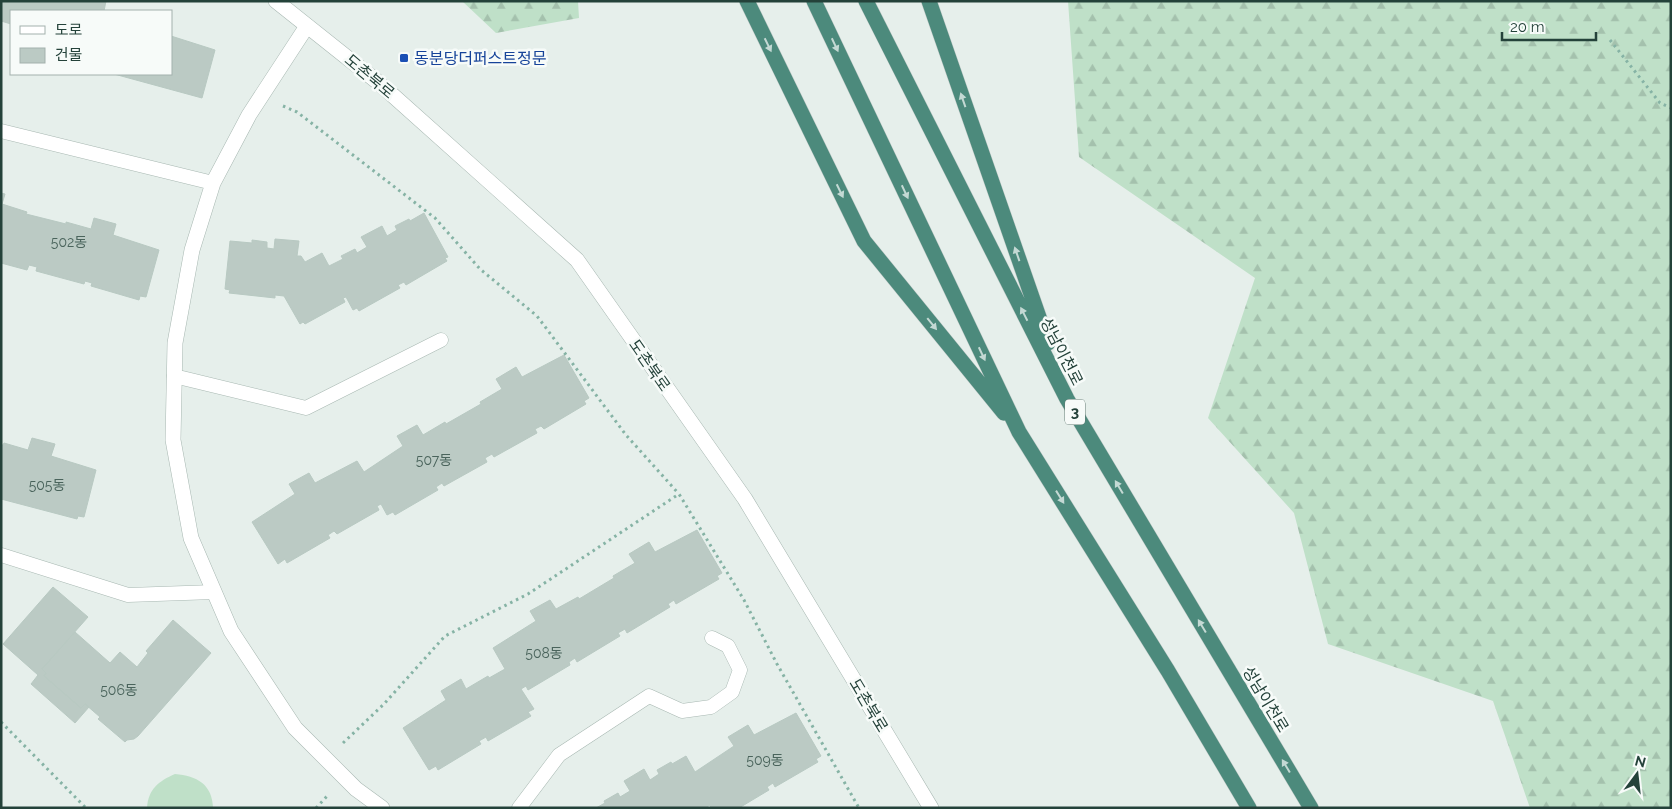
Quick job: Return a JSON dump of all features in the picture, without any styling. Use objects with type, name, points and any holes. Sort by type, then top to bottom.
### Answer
[{"type":"highway","points":[[747,1],[864,240],[1019,432]]},
{"type":"highway","points":[[814,1],[1019,432],[1168,671],[1249,808]]},
{"type":"highway","name":"성남이천로","points":[[866,1],[1067,399],[1310,808]]},
{"type":"highway","points":[[929,1],[1067,399]]},
{"type":"street","name":"도촌북로","points":[[276,1],[379,83],[577,260],[744,499],[931,808]]},
{"type":"street","points":[[307,26],[249,115],[214,183],[192,250],[175,343],[173,440],[191,538],[231,631],[295,728],[356,789],[382,808]]},
{"type":"lane","points":[[1,131],[214,183]]},
{"type":"lane","points":[[174,376],[306,408],[440,340]]},
{"type":"lane","points":[[1,555],[128,595],[214,592]]},
{"type":"lane","points":[[519,808],[559,755],[649,696],[682,711],[711,707],[732,692],[740,670],[728,646],[712,638]]},
{"type":"path","points":[[1610,40],[1660,103],[1671,108]]},
{"type":"path","points":[[262,95],[297,112],[436,218],[480,269],[537,316],[626,435],[679,494],[744,600],[777,664],[859,808]]},
{"type":"path","points":[[326,759],[384,704],[445,636],[528,594],[679,494]]},
{"type":"path","points":[[1,722],[86,808]]},
{"type":"green space","points":[[462,1],[578,1],[579,18],[496,33]]},
{"type":"green space","points":[[1068,1],[1671,1],[1671,808],[1530,808],[1493,701],[1328,644],[1294,513],[1208,418],[1255,278],[1079,157]]},
{"type":"green space","points":[[175,774],[196,779],[202,783],[210,793],[213,808],[147,808],[155,786]]},
{"type":"building","points":[[1,1],[106,1],[104,10],[10,10],[10,24],[1,21]]},
{"type":"building","points":[[172,36],[215,50],[202,98],[118,75],[172,75]]},
{"type":"building","points":[[1,193],[5,194],[2,204],[27,212],[26,214],[91,229],[94,218],[116,224],[113,235],[159,250],[146,297],[140,296],[139,300],[91,286],[92,283],[85,281],[84,284],[36,271],[37,267],[29,265],[27,270],[1,263]]},
{"type":"building","points":[[424,213],[448,257],[445,258],[447,261],[406,285],[404,282],[398,285],[400,288],[359,311],[357,308],[353,310],[346,297],[343,298],[345,302],[305,324],[303,322],[300,324],[284,296],[275,295],[275,298],[229,293],[230,290],[225,289],[230,241],[252,243],[252,240],[267,242],[267,248],[274,249],[275,239],[299,241],[297,256],[301,256],[305,262],[322,253],[329,266],[343,259],[341,256],[355,249],[357,253],[367,247],[361,237],[382,226],[387,236],[397,230],[395,226],[409,219],[410,221]]},
{"type":"building","points":[[564,355],[589,398],[584,401],[586,404],[544,429],[541,426],[535,429],[537,433],[494,457],[492,454],[485,458],[487,462],[444,486],[442,483],[436,487],[438,490],[395,515],[393,512],[387,515],[381,504],[377,506],[379,510],[337,534],[334,531],[328,535],[330,538],[287,563],[285,559],[278,564],[252,522],[295,494],[289,484],[309,473],[315,483],[357,461],[364,472],[403,446],[397,436],[417,425],[423,435],[445,422],[446,424],[481,404],[480,402],[502,389],[496,379],[516,367],[522,377]]},
{"type":"building","points":[[32,438],[55,444],[51,456],[96,470],[84,517],[78,516],[77,519],[1,499],[1,445],[4,443],[28,450]]},
{"type":"building","points":[[697,530],[722,573],[717,576],[719,579],[676,604],[674,600],[668,604],[670,607],[627,633],[625,629],[618,633],[620,636],[577,662],[575,658],[569,662],[570,665],[528,690],[526,686],[521,689],[534,709],[528,712],[531,716],[488,741],[486,737],[479,741],[481,744],[438,770],[436,766],[429,770],[403,728],[446,700],[441,691],[461,679],[466,689],[488,676],[489,678],[505,669],[493,648],[536,621],[530,611],[550,600],[556,609],[578,597],[579,599],[635,563],[629,554],[649,542],[655,552]]},
{"type":"building","points":[[53,587],[88,617],[42,669],[46,673],[44,676],[81,708],[85,704],[89,707],[75,723],[31,684],[38,675],[3,644]]},
{"type":"building","points":[[173,620],[211,653],[134,739],[125,742],[98,719],[100,717],[85,704],[81,708],[44,676],[46,673],[42,669],[75,632],[110,663],[120,652],[137,667],[148,653],[146,651]]},
{"type":"building","points":[[796,713],[821,756],[816,759],[818,762],[775,787],[773,783],[767,787],[769,790],[739,808],[711,808],[710,805],[705,808],[596,808],[618,793],[620,797],[630,791],[624,781],[644,769],[650,780],[659,774],[657,770],[686,756],[695,772],[734,746],[728,737],[748,725],[754,735]]},
{"type":"place","name":"동분당더퍼스트정문","points":[[404,58]]}]
